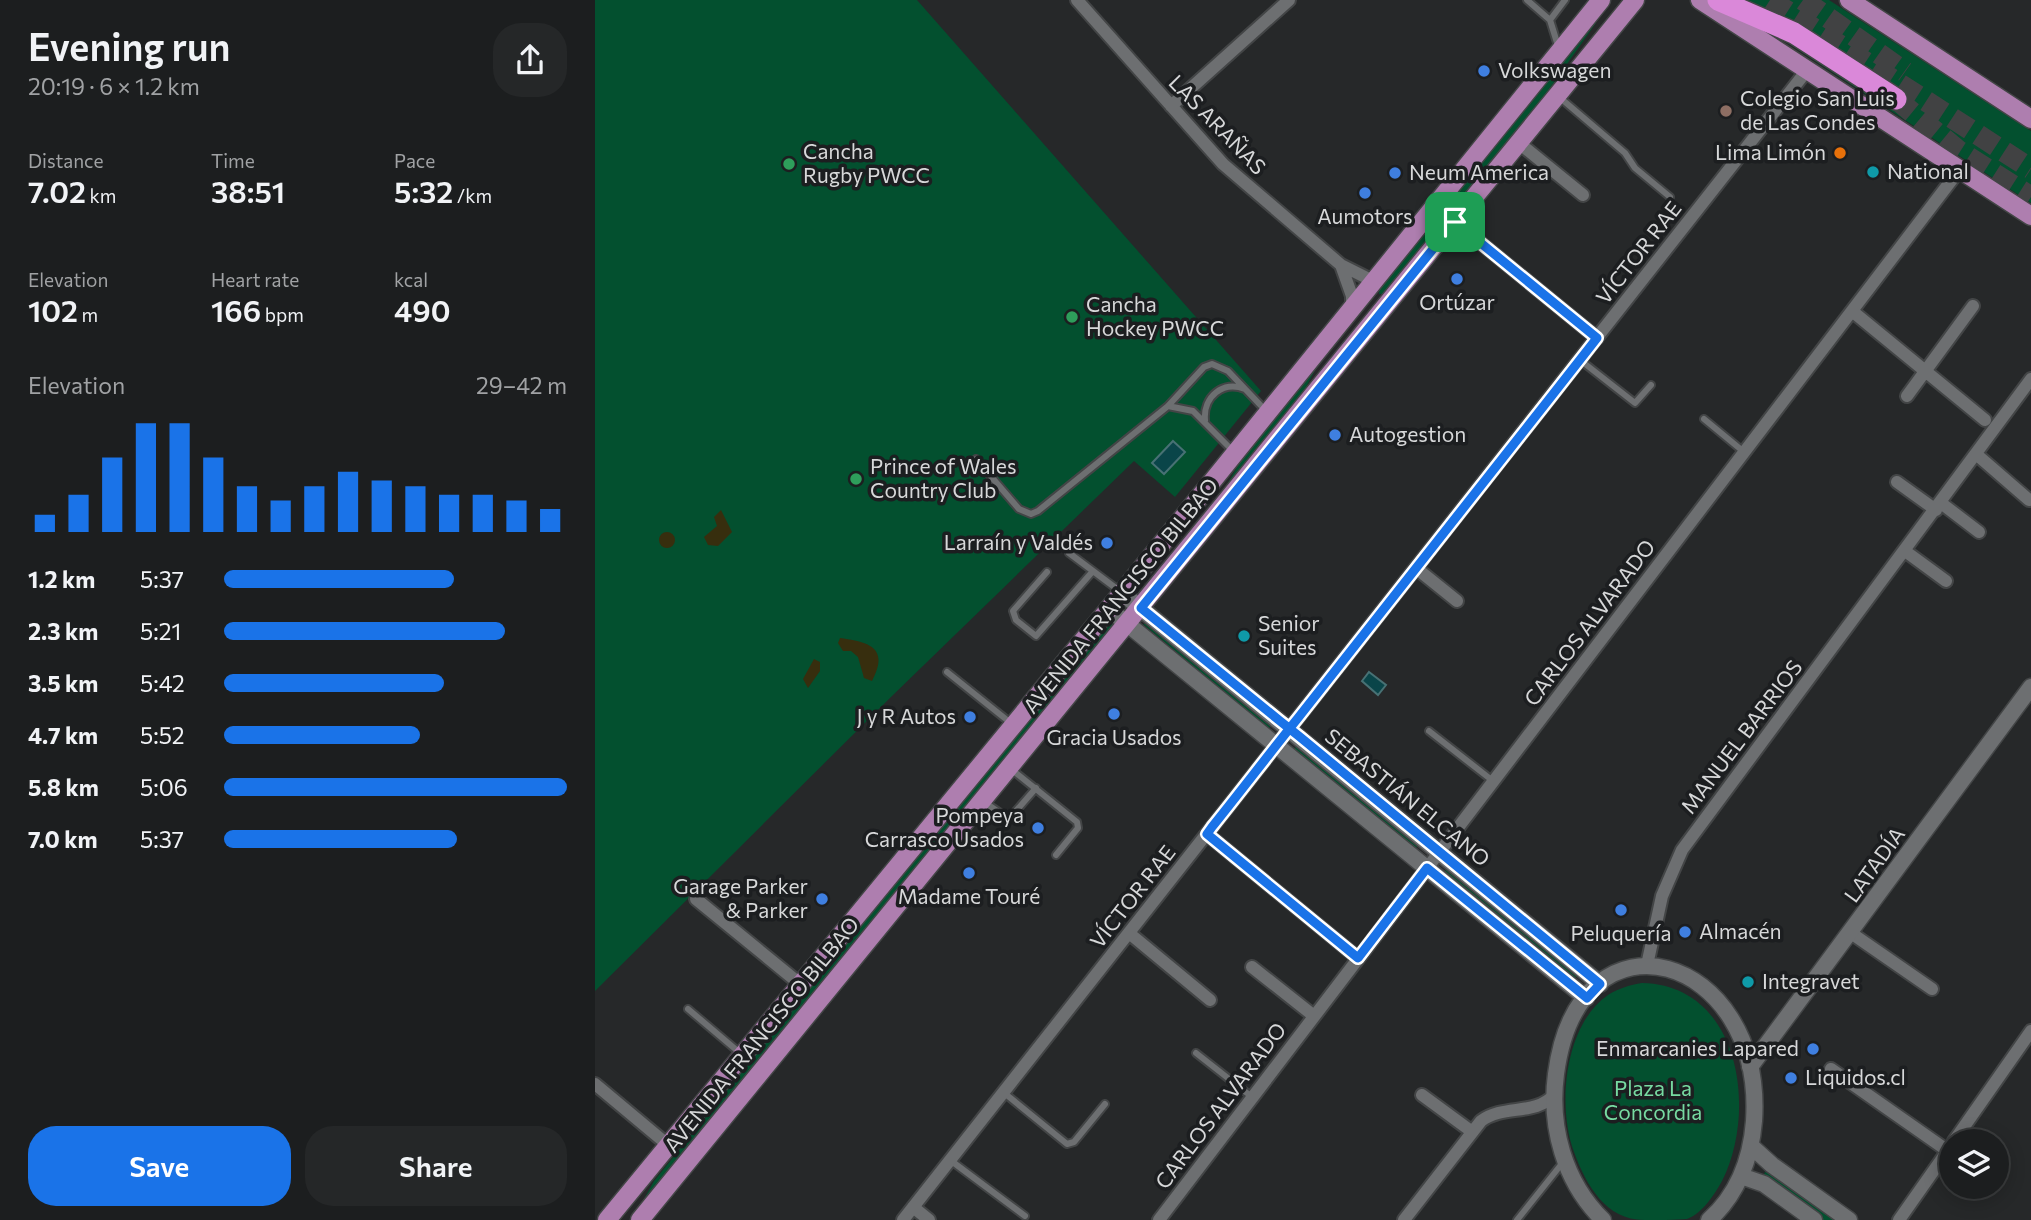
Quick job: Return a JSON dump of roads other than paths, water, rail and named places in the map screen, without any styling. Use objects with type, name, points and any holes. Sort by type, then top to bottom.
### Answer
[{"type":"highway","points":[[1719,0],[1794,33],[1896,99]]},
{"type":"main road","name":"AVENIDA FRANCISCO BILBAO","points":[[607,1220],[1109,609],[1601,0]]},
{"type":"main road","name":"AVENIDA FRANCISCO BILBAO","points":[[641,1220],[1635,0]]},
{"type":"main road","points":[[1700,0],[2031,216]]},
{"type":"main road","points":[[1849,0],[2031,120]]},
{"type":"main road","points":[[1366,332],[1377,297],[1373,281]]},
{"type":"street","name":"LAS ARAÑAS","points":[[1077,0],[1223,164],[1341,265],[1373,281]]},
{"type":"street","points":[[1171,106],[1289,0]]},
{"type":"street","name":"VÍCTOR RAE","points":[[903,1220],[1808,69]]},
{"type":"street","points":[[1519,143],[1583,195]]},
{"type":"street","name":"CARLOS ALVARADO","points":[[1159,1220],[1960,169]]},
{"type":"street","points":[[1455,222],[1597,338]]},
{"type":"street","points":[[1341,265],[1352,296],[1352,306]]},
{"type":"street","points":[[1907,396],[1973,306]]},
{"type":"street","points":[[1852,311],[1985,420]]},
{"type":"street","name":"MANUEL BARRIOS","points":[[1647,965],[1660,903],[1682,850],[2031,379]]},
{"type":"street","points":[[1976,454],[2029,500]]},
{"type":"street","points":[[1897,482],[1979,532]]},
{"type":"street","points":[[1905,551],[1946,581]]},
{"type":"street","points":[[1416,568],[1457,601]]},
{"type":"street","name":"SEBASTIÁN ELCANO","points":[[1122,593],[1600,984]]},
{"type":"street","name":"SEBASTIÁN ELCANO","points":[[1109,609],[1587,998]]},
{"type":"street","name":"LATADÍA","points":[[1751,1067],[2031,687]]},
{"type":"street","points":[[1207,834],[1358,958]]},
{"type":"street","points":[[696,899],[800,984]]},
{"type":"street","points":[[1129,933],[1210,1000]]},
{"type":"street","points":[[1851,933],[1932,989]]},
{"type":"street","points":[[1603,1220],[1583,1195],[1565,1159],[1555,1122],[1554,1095],[1564,1039],[1587,998],[1600,984],[1618,972],[1647,965],[1685,973],[1709,990],[1732,1020],[1751,1067],[1755,1104],[1751,1146],[1741,1176],[1730,1196],[1709,1220]]},
{"type":"street","name":"CARLOS ALVARADO","points":[[1252,967],[1314,1016]]},
{"type":"street","points":[[1963,1129],[2031,1031]]},
{"type":"street","points":[[1831,1069],[1939,1138]]},
{"type":"street","points":[[595,1084],[668,1145]]},
{"type":"street","points":[[1422,1095],[1471,1131]]},
{"type":"street","points":[[1404,1220],[1481,1121],[1499,1111],[1539,1108],[1554,1095]]},
{"type":"street","points":[[1539,1108],[1555,1122]]},
{"type":"street","points":[[1751,1146],[1772,1165],[1849,1220]]},
{"type":"street","points":[[1899,1220],[1939,1163]]},
{"type":"street","points":[[1741,1176],[1764,1184],[1814,1220]]},
{"type":"street","points":[[913,1207],[929,1220]]},
{"type":"lane","points":[[1527,0],[1550,20],[1560,51]]},
{"type":"lane","points":[[1550,20],[1565,0]]},
{"type":"lane","points":[[1557,95],[1625,153],[1635,168],[1670,197]]},
{"type":"lane","points":[[1580,360],[1635,403],[1651,385]]},
{"type":"lane","points":[[976,459],[1019,509],[1031,514],[1168,406],[1204,367],[1212,364],[1229,370],[1267,412]]},
{"type":"lane","points":[[1205,421],[1207,403],[1218,390],[1231,385],[1246,390]]},
{"type":"lane","points":[[1168,406],[1189,409],[1205,421],[1234,452]]},
{"type":"lane","points":[[1704,419],[1744,452]]},
{"type":"lane","points":[[1069,554],[1122,593]]},
{"type":"lane","points":[[1047,572],[1013,611],[1016,620],[1036,636],[1093,571]]},
{"type":"lane","points":[[947,671],[1013,725]]},
{"type":"lane","points":[[1429,731],[1493,781]]},
{"type":"lane","points":[[1010,768],[1077,822],[1078,828],[1056,855]]},
{"type":"lane","points":[[983,800],[1009,819],[1036,788]]},
{"type":"lane","points":[[688,1009],[742,1055]]},
{"type":"lane","points":[[1196,1053],[1252,1097]]},
{"type":"lane","points":[[1003,1092],[1067,1144],[1073,1142],[1105,1104]]},
{"type":"lane","points":[[1517,1220],[1565,1159]]},
{"type":"lane","points":[[950,1160],[1025,1216]]},
{"type":"water","points":[[1173,441],[1185,452],[1164,474],[1152,463]]},
{"type":"water","points":[[1369,672],[1386,685],[1378,695],[1362,681]]},
{"type":"tunnel","points":[[1770,0],[2031,169]]},
{"type":"tunnel","points":[[1803,0],[1905,72]]},
{"type":"tunnel","points":[[1896,99],[1959,151],[2031,197]]},
{"type":"place","name":"Volkswagen","points":[[1484,71]]},
{"type":"place","name":"Colegio San Luis de Las Condes","points":[[1726,111]]},
{"type":"place","name":"Lima Limón","points":[[1840,153]]},
{"type":"place","name":"Cancha Rugby PWCC","points":[[789,164]]},
{"type":"place","name":"National","points":[[1873,172]]},
{"type":"place","name":"Neum America","points":[[1395,173]]},
{"type":"place","name":"Aumotors","points":[[1365,193]]},
{"type":"place","name":"Ortúzar","points":[[1457,279]]},
{"type":"place","name":"Cancha Hockey PWCC","points":[[1072,317]]},
{"type":"place","name":"Autogestion","points":[[1335,435]]},
{"type":"place","name":"Prince of Wales Country Club","points":[[856,479]]},
{"type":"place","name":"Larraín y Valdés","points":[[1107,543]]},
{"type":"place","name":"Senior Suites","points":[[1244,636]]},
{"type":"place","name":"Gracia Usados","points":[[1114,714]]},
{"type":"place","name":"J y R Autos","points":[[970,717]]},
{"type":"place","name":"Pompeya Carrasco Usados","points":[[1038,828]]},
{"type":"place","name":"Madame Touré","points":[[969,873]]},
{"type":"place","name":"Garage Parker & Parker","points":[[822,899]]},
{"type":"place","name":"Peluquería","points":[[1621,910]]},
{"type":"place","name":"Almacén","points":[[1685,932]]},
{"type":"place","name":"Integravet","points":[[1748,982]]},
{"type":"place","name":"Enmarcanies Lapared","points":[[1813,1049]]},
{"type":"place","name":"Liquidos.cl","points":[[1791,1078]]},
{"type":"park label","name":"Plaza La Concordia","points":[[1653,1101]]}]
